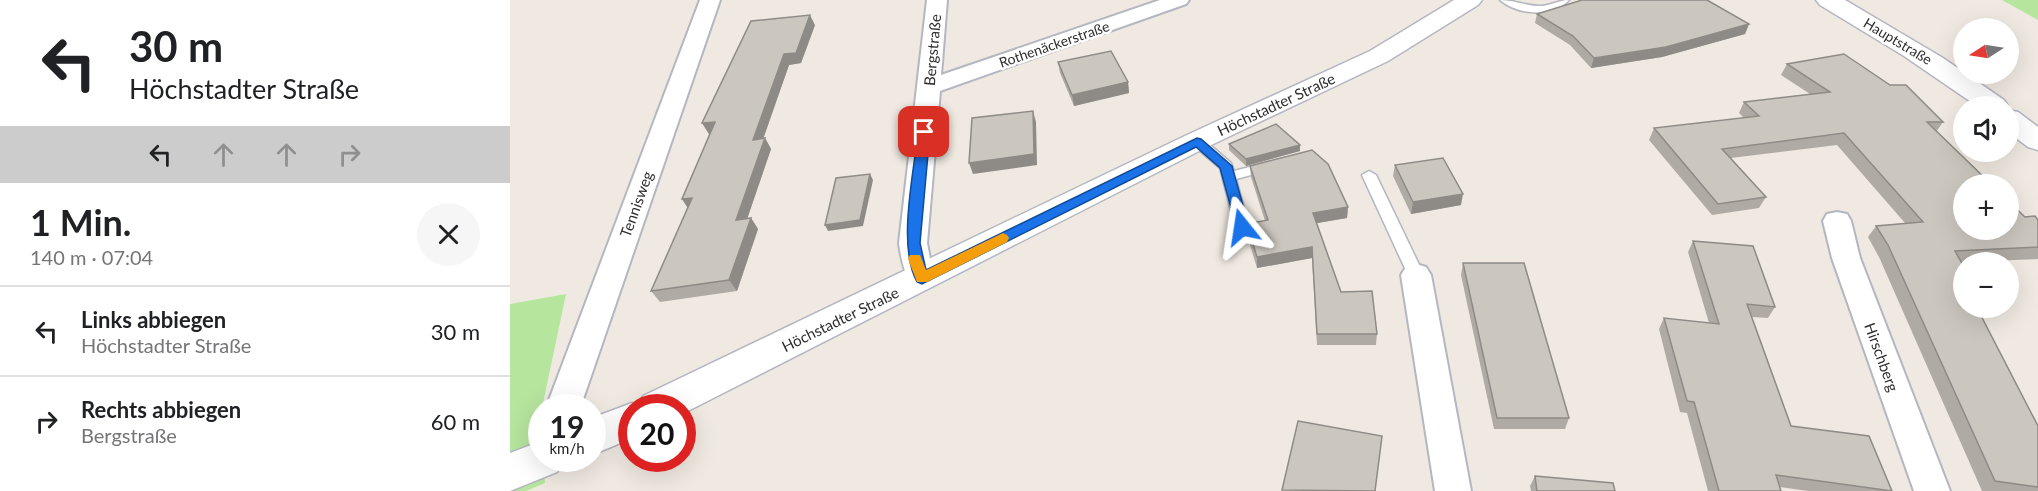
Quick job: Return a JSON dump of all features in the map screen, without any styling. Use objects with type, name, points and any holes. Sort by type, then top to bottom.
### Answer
[{"type":"street","name":"Tennisweg","points":[[568,394],[710,0]]},
{"type":"street","name":"Bergstraße","points":[[922,278],[916,264],[913,243],[937,0]]},
{"type":"street","name":"Rothenäckerstraße","points":[[929,87],[1179,0]]},
{"type":"street","name":"Höchstadter Straße","points":[[686,394],[1197,141],[1379,56],[1470,0]]},
{"type":"street","name":"Hauptstraße","points":[[1828,0],[1897,39],[1981,96]]},
{"type":"street","points":[[2019,126],[2038,141]]},
{"type":"street","name":"Hirschberg","points":[[1837,221],[1846,258],[1932,491]]},
{"type":"street","points":[[1416,275],[1454,491]]},
{"type":"street","points":[[510,472],[528,465]]},
{"type":"lane","points":[[1505,0],[1529,10],[1540,10],[1564,0]]},
{"type":"lane","points":[[1197,141],[1226,166],[1242,227]]},
{"type":"lane","points":[[1229,177],[1284,162]]},
{"type":"lane","points":[[1369,175],[1416,275]]},
{"type":"green space","points":[[2002,0],[2038,0],[2038,20]]},
{"type":"green space","points":[[566,294],[545,394],[528,394],[528,472],[544,472],[545,483],[526,491],[510,491],[510,304]]},
{"type":"building","points":[[1582,0],[1707,0],[1749,24],[1666,47],[1594,58],[1573,36],[1537,14]]},
{"type":"building","points":[[810,15],[796,53],[784,54],[753,140],[765,138],[736,220],[751,218],[729,280],[651,291],[692,198],[682,199],[715,122],[702,123],[751,21]]},
{"type":"building","points":[[1111,51],[1128,82],[1072,95],[1058,62]]},
{"type":"building","points":[[1844,54],[1890,85],[1906,85],[1943,122],[1927,122],[1953,147],[1953,162],[1968,162],[1981,174],[1953,174],[1953,240],[2019,240],[2019,211],[2025,217],[2035,216],[2038,220],[2038,247],[1953,252],[1953,318],[1982,318],[2038,426],[2038,487],[1995,481],[1888,245],[1876,226],[1923,222],[1844,133],[1722,149],[1766,197],[1718,204],[1654,128],[1759,116],[1744,102],[1830,92],[1787,64]]},
{"type":"building","points":[[1033,111],[1034,154],[969,163],[972,118]]},
{"type":"building","points":[[1276,124],[1300,145],[1246,159],[1229,144]]},
{"type":"building","points":[[1312,150],[1328,164],[1348,207],[1313,213],[1341,292],[1372,291],[1377,334],[1317,334],[1312,247],[1257,257],[1247,224],[1268,220],[1250,166]]},
{"type":"building","points":[[1443,158],[1463,194],[1413,202],[1395,165]]},
{"type":"building","points":[[870,174],[860,220],[825,225],[836,178]]},
{"type":"building","points":[[1693,241],[1753,246],[1775,307],[1747,304],[1791,426],[1869,436],[1892,491],[1776,475],[1781,491],[1719,491],[1694,402],[1687,401],[1664,318],[1719,324]]},
{"type":"building","points":[[1463,263],[1524,263],[1569,418],[1497,418]]},
{"type":"building","points":[[1298,421],[1382,436],[1375,491],[1282,490]]},
{"type":"building","points":[[1535,476],[1613,483],[1615,491],[1537,491]]},
{"type":"slow traffic","points":[[915,259],[922,278],[1003,238]]},
{"type":"route","points":[[924,132],[913,243],[916,264],[922,278],[1197,141],[1226,166],[1242,227]]}]
